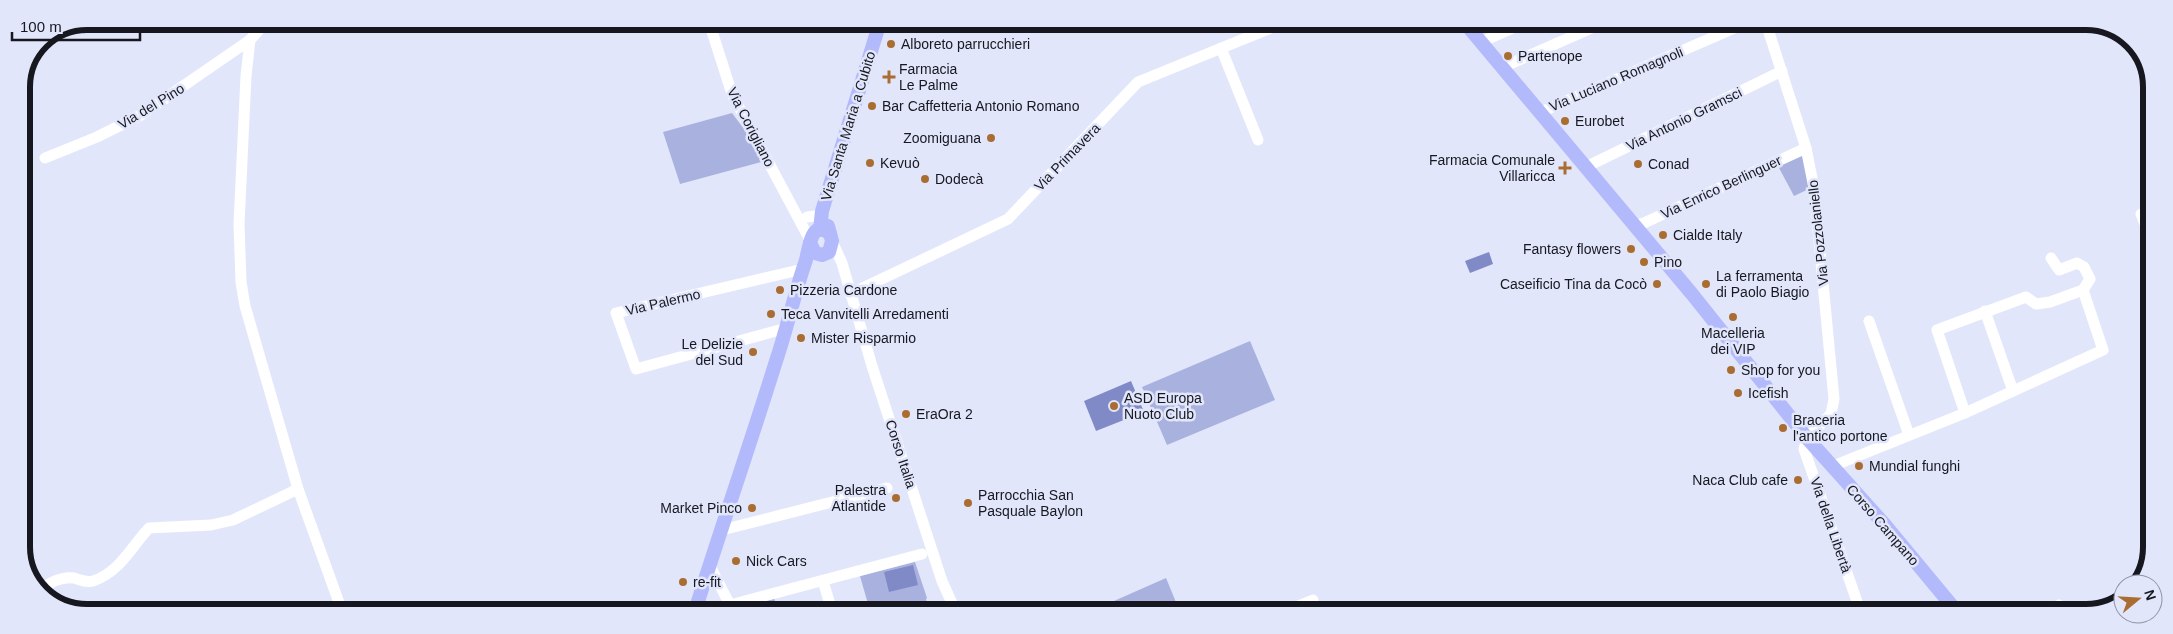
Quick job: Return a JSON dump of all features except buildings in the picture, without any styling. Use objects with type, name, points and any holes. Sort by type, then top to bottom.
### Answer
[{"type":"main road","name":"Via Santa Maria a Cubito","points":[[820,241],[822,211],[878,30]]},
{"type":"main road","name":"Corso Campano","points":[[1471,30],[1635,225],[1807,438],[1950,604]]},
{"type":"main road","points":[[697,604],[787,328],[803,269],[820,241],[827,207],[828,190]]},
{"type":"street","name":"Via del Pino","points":[[45,158],[98,137],[141,115],[166,100],[250,40],[259,30]]},
{"type":"street","name":"Via Corigliano","points":[[711,30],[732,94],[791,202],[820,241]]},
{"type":"street","name":"Via Primavera","points":[[850,294],[1008,219],[1138,82],[1264,30]]},
{"type":"street","points":[[1481,42],[1508,30]]},
{"type":"street","points":[[1503,67],[1587,30]]},
{"type":"street","name":"Via Luciano Romagnoli","points":[[1541,112],[1730,30]]},
{"type":"street","name":"Via Pozzolaniello","points":[[1768,30],[1806,148],[1819,226],[1834,399],[1828,419],[1807,438]]},
{"type":"street","points":[[250,40],[246,76],[239,224],[241,282],[245,306],[298,489],[339,604]]},
{"type":"street","points":[[1221,48],[1258,140]]},
{"type":"street","name":"Via Antonio Gramsci","points":[[1586,167],[1782,71]]},
{"type":"street","name":"Via Enrico Berlinguer","points":[[1635,225],[1644,223],[1806,148]]},
{"type":"street","points":[[791,202],[807,217],[836,265],[850,294]]},
{"type":"street","points":[[807,217],[812,217],[822,211]]},
{"type":"street","points":[[2141,214],[2143,219]]},
{"type":"street","points":[[820,241],[842,263],[850,294]]},
{"type":"street","points":[[1965,412],[1937,330],[2026,296],[2036,304],[2050,302],[2082,290],[2090,279],[2084,266],[2078,263],[2059,270],[2051,258]]},
{"type":"street","name":"Via Palermo","points":[[787,328],[636,369],[616,313],[803,269]]},
{"type":"street","points":[[1832,466],[1965,412],[2103,350],[2082,290]]},
{"type":"street","name":"Corso Italia","points":[[850,294],[942,581],[952,604]]},
{"type":"street","points":[[1985,312],[2013,391]]},
{"type":"street","points":[[1869,321],[1909,435]]},
{"type":"street","name":"Via della Libertà","points":[[1807,438],[1804,449],[1858,604]]},
{"type":"street","points":[[722,530],[887,488]]},
{"type":"street","points":[[46,586],[63,578],[87,582],[112,571],[149,528],[211,525],[233,520],[298,489]]},
{"type":"street","points":[[745,604],[922,554]]},
{"type":"street","points":[[710,566],[729,604]]},
{"type":"street","points":[[823,581],[830,604]]},
{"type":"street","points":[[1303,604],[1313,600]]},
{"type":"shaded area","points":[[732,113],[765,161],[680,184],[663,132]]},
{"type":"shaded area","points":[[1804,155],[1811,188],[1794,196],[1778,166]]},
{"type":"shaded area","points":[[1489,252],[1493,264],[1470,273],[1465,261]]},
{"type":"shaded area","points":[[1250,341],[1275,400],[1167,445],[1142,387]]},
{"type":"shaded area","name":"ASD Europa Nuoto Club","points":[[1131,381],[1144,412],[1096,431],[1084,401]]},
{"type":"shaded area","points":[[915,562],[927,604],[868,604],[860,576]]},
{"type":"shaded area","points":[[913,565],[918,585],[889,592],[884,572]]},
{"type":"shaded area","points":[[1166,578],[1177,604],[1107,604]]},
{"type":"shaded area","points":[[774,598],[776,604],[751,604]]},
{"type":"place","name":"Alboreto parrucchieri","points":[[891,44]]},
{"type":"place","name":"Partenope","points":[[1508,56]]},
{"type":"place","name":"Farmacia Le Palme","points":[[889,77]]},
{"type":"place","name":"Bar Caffetteria Antonio Romano","points":[[872,106]]},
{"type":"place","name":"Eurobet","points":[[1565,121]]},
{"type":"place","name":"Zoomiguana","points":[[991,138]]},
{"type":"place","name":"Kevuò","points":[[870,163]]},
{"type":"place","name":"Conad","points":[[1638,164]]},
{"type":"place","name":"Farmacia Comunale Villaricca","points":[[1565,168]]},
{"type":"place","name":"Dodecà","points":[[925,179]]},
{"type":"place","name":"Cialde Italy","points":[[1663,235]]},
{"type":"place","name":"Fantasy flowers","points":[[1631,249]]},
{"type":"place","name":"Pino","points":[[1644,262]]},
{"type":"place","name":"Caseificio Tina da Cocò","points":[[1657,284]]},
{"type":"place","name":"La ferramenta di Paolo Biagio","points":[[1706,284]]},
{"type":"place","name":"Pizzeria Cardone","points":[[780,290]]},
{"type":"place","name":"Teca Vanvitelli Arredamenti","points":[[771,314]]},
{"type":"place","name":"Macelleria dei VIP","points":[[1733,317]]},
{"type":"place","name":"Mister Risparmio","points":[[801,338]]},
{"type":"place","name":"Le Delizie del Sud","points":[[753,352]]},
{"type":"place","name":"Shop for you","points":[[1731,370]]},
{"type":"place","name":"Icefish","points":[[1738,393]]},
{"type":"place","name":"ASD Europa Nuoto Club","points":[[1114,406]]},
{"type":"place","name":"EraOra 2","points":[[906,414]]},
{"type":"place","name":"Braceria l'antico portone","points":[[1783,428]]},
{"type":"place","name":"Mundial funghi","points":[[1859,466]]},
{"type":"place","name":"Naca Club cafe","points":[[1798,480]]},
{"type":"place","name":"Palestra Atlantide","points":[[896,498]]},
{"type":"place","name":"Parrocchia San Pasquale Baylon","points":[[968,503]]},
{"type":"place","name":"Market Pinco","points":[[752,508]]},
{"type":"place","name":"Nick Cars","points":[[736,561]]},
{"type":"place","name":"re-fit","points":[[683,582]]}]
